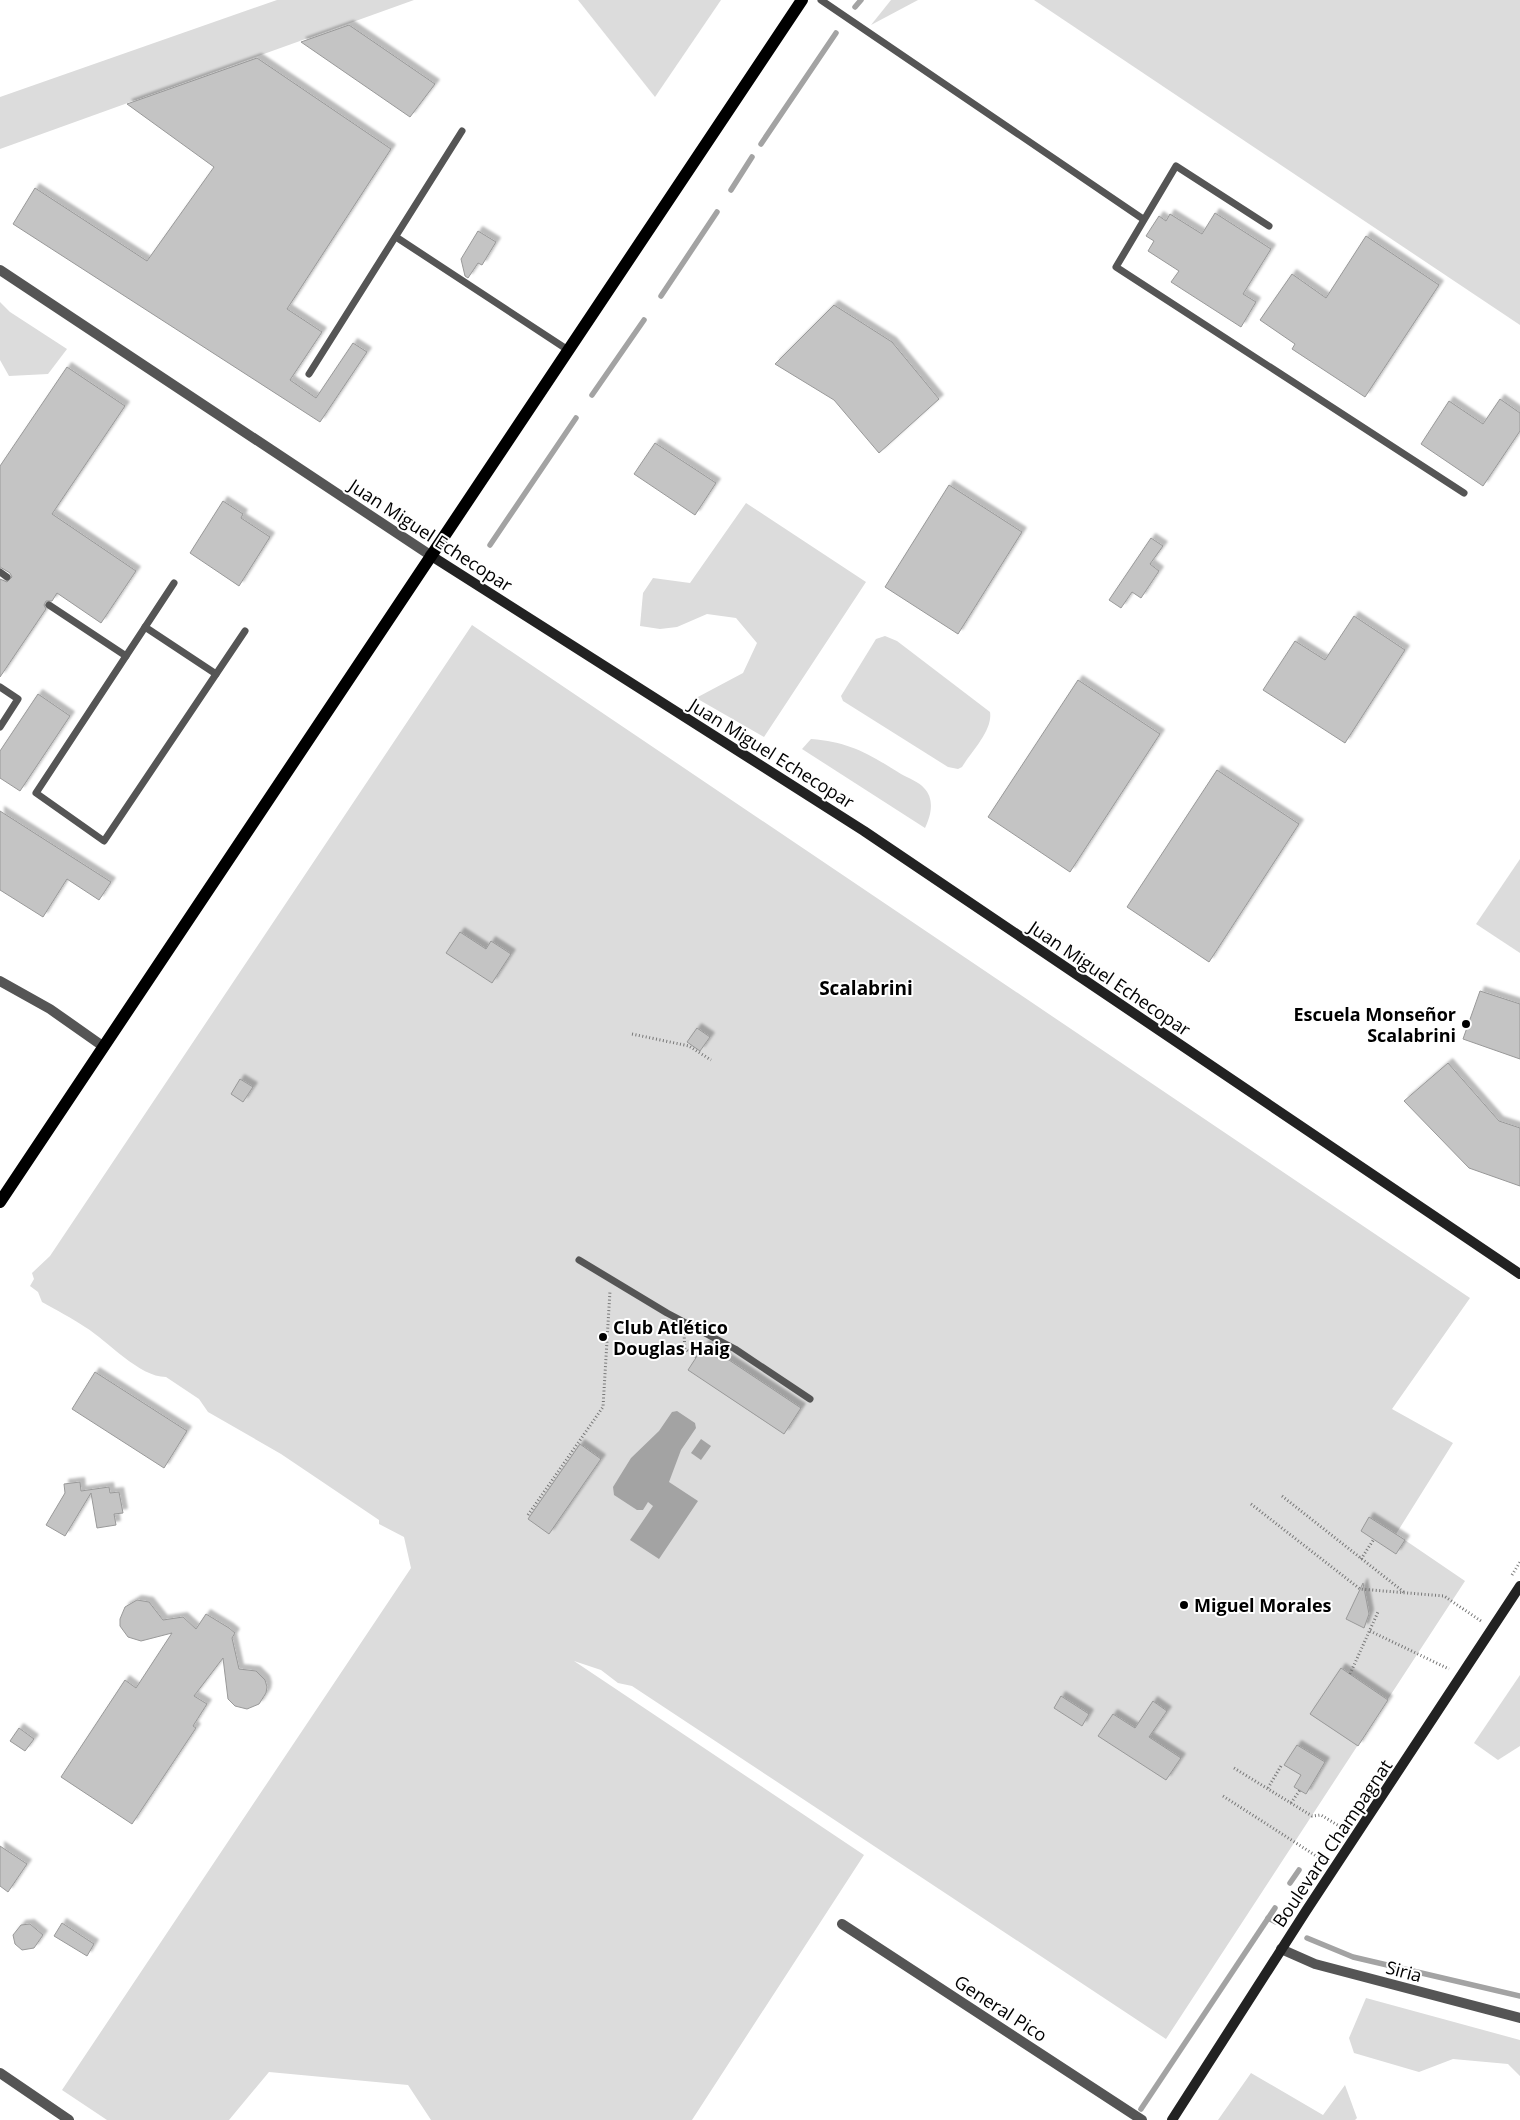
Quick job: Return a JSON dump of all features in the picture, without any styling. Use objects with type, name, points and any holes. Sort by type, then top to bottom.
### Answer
[{"type":"main road","points":[[0,1202],[802,0]]},
{"type":"street","name":"Juan Miguel Echecopar","points":[[0,270],[430,555],[864,831],[1520,1274]]},
{"type":"street","points":[[0,980],[50,1009],[104,1046]]},
{"type":"street","name":"Boulevard Champagnat","points":[[1172,2120],[1281,1949],[1520,1586]]},
{"type":"street","name":"General Pico","points":[[842,1924],[1142,2120]]},
{"type":"street","name":"Siria","points":[[1281,1949],[1315,1964],[1520,2018]]},
{"type":"street","points":[[0,2073],[69,2120]]},
{"type":"lane","points":[[821,0],[1143,219]]},
{"type":"lane","points":[[309,374],[462,131]]},
{"type":"lane","points":[[1269,226],[1176,166],[1116,267],[1464,493]]},
{"type":"lane","points":[[396,237],[568,350]]},
{"type":"lane","points":[[0,572],[7,577]]},
{"type":"lane","points":[[174,583],[36,793],[104,841],[245,631]]},
{"type":"lane","points":[[49,605],[126,656]]},
{"type":"lane","points":[[145,628],[216,674]]},
{"type":"lane","points":[[0,687],[18,699],[0,727]]},
{"type":"lane","points":[[578,1260],[611,1281],[735,1349],[810,1399]]},
{"type":"path","points":[[632,1034],[689,1046],[711,1060]]},
{"type":"path","points":[[528,1515],[603,1408],[611,1281]]},
{"type":"path","points":[[682,1321],[685,1349],[696,1357]]},
{"type":"path","points":[[1282,1496],[1406,1593]]},
{"type":"path","points":[[1251,1504],[1360,1590],[1444,1596],[1492,1628]]},
{"type":"path","points":[[1361,1559],[1374,1539]]},
{"type":"path","points":[[1350,1674],[1378,1612]]},
{"type":"path","points":[[1370,1631],[1418,1653],[1461,1676]]},
{"type":"path","points":[[1268,1788],[1281,1766]]},
{"type":"path","points":[[1234,1768],[1312,1816],[1321,1815],[1344,1829]]},
{"type":"path","points":[[1291,1803],[1300,1790]]},
{"type":"path","points":[[1223,1796],[1335,1868]]},
{"type":"shaded area","points":[[277,0],[414,0],[0,149],[0,97]]},
{"type":"shaded area","points":[[578,0],[721,0],[655,97]]},
{"type":"shaded area","points":[[891,0],[918,0],[871,25]]},
{"type":"shaded area","points":[[1034,0],[1520,0],[1520,325]]},
{"type":"shaded area","points":[[0,302],[10,312],[67,349],[48,374],[9,376],[0,360]]},
{"type":"shaded area","points":[[746,503],[866,582],[764,737],[696,698],[743,673],[757,643],[736,618],[707,614],[677,627],[660,629],[640,626],[643,593],[653,578],[690,583]]},
{"type":"shaded area","name":"Club Atlético Douglas Haig","points":[[472,625],[1470,1298],[1392,1409],[1453,1443],[1396,1534],[1465,1581],[1166,2039],[632,1686],[618,1683],[601,1670],[574,1661],[864,1855],[692,2120],[431,2120],[408,2085],[269,2072],[229,2120],[107,2120],[62,2090],[411,1568],[404,1537],[379,1524],[379,1520],[281,1454],[208,1412],[199,1399],[166,1377],[145,1371],[135,1365],[94,1333],[42,1302],[38,1292],[30,1286],[34,1279],[32,1273],[50,1256]]},
{"type":"shaded area","points":[[885,636],[897,641],[990,712],[990,719],[985,733],[962,767],[958,769],[948,767],[843,701],[841,696],[876,639]]},
{"type":"shaded area","points":[[811,739],[837,743],[859,750],[922,786],[930,797],[931,802],[929,818],[925,828],[802,749]]},
{"type":"shaded area","points":[[1520,859],[1520,953],[1476,924]]},
{"type":"shaded area","points":[[677,1411],[695,1423],[696,1428],[681,1450],[669,1482],[698,1501],[659,1559],[630,1540],[653,1506],[648,1502],[643,1510],[637,1510],[614,1495],[613,1487],[631,1458],[659,1431],[672,1412]]},
{"type":"shaded area","points":[[701,1439],[711,1446],[701,1460],[691,1453]]},
{"type":"shaded area","points":[[1520,1675],[1520,1746],[1498,1760],[1474,1743]]},
{"type":"shaded area","points":[[1366,1998],[1520,2040],[1520,2076],[1508,2064],[1453,2059],[1419,2072],[1354,2053],[1349,2038]]},
{"type":"shaded area","points":[[1251,2073],[1323,2115],[1345,2085],[1357,2118],[1355,2120],[1218,2120]]},
{"type":"building","points":[[349,25],[435,84],[410,117],[301,42]]},
{"type":"building","points":[[257,58],[391,149],[287,309],[322,332],[290,380],[316,398],[353,343],[367,352],[320,422],[13,224],[35,188],[147,261],[214,167],[127,104]]},
{"type":"building","points":[[1215,213],[1271,249],[1243,294],[1256,302],[1241,327],[1171,282],[1179,271],[1148,251],[1154,241],[1146,236],[1159,216],[1166,221],[1170,214],[1202,234]]},
{"type":"building","points":[[478,231],[496,242],[482,265],[478,263],[468,278],[465,276],[461,259]]},
{"type":"building","points":[[1366,236],[1439,285],[1365,397],[1292,349],[1295,344],[1260,320],[1292,274],[1326,298]]},
{"type":"building","points":[[834,305],[892,342],[939,399],[879,453],[834,400],[775,364]]},
{"type":"building","points":[[67,367],[125,406],[52,514],[136,571],[101,623],[57,593],[52,601],[46,601],[44,605],[46,609],[0,677],[0,579],[7,582],[12,577],[10,573],[0,567],[0,466]]},
{"type":"building","points":[[1500,399],[1520,413],[1520,431],[1483,486],[1421,444],[1449,401],[1483,424]]},
{"type":"building","points":[[655,443],[716,483],[695,515],[634,474]]},
{"type":"building","points":[[949,485],[1022,532],[958,634],[885,587]]},
{"type":"building","points":[[223,501],[243,514],[241,518],[270,537],[239,586],[190,553]]},
{"type":"building","points":[[1151,538],[1163,546],[1150,564],[1159,571],[1141,598],[1132,592],[1121,608],[1109,600]]},
{"type":"building","points":[[1354,616],[1405,650],[1345,743],[1263,690],[1295,641],[1325,660]]},
{"type":"building","points":[[1078,680],[1160,734],[1070,872],[988,817]]},
{"type":"building","points":[[38,694],[70,716],[20,791],[0,778],[0,751]]},
{"type":"building","points":[[1217,770],[1299,824],[1209,962],[1127,907]]},
{"type":"building","points":[[0,811],[111,882],[99,900],[67,879],[43,917],[0,890]]},
{"type":"building","points":[[460,932],[486,949],[491,941],[511,954],[492,983],[446,953]]},
{"type":"building","points":[[1480,991],[1520,1004],[1520,1059],[1463,1039]]},
{"type":"building","points":[[697,1028],[710,1037],[700,1051],[687,1042]]},
{"type":"building","points":[[1448,1063],[1499,1121],[1520,1128],[1520,1186],[1469,1168],[1404,1101]]},
{"type":"building","points":[[240,1079],[253,1087],[243,1102],[231,1094]]},
{"type":"building","points":[[705,1344],[801,1408],[784,1434],[688,1370]]},
{"type":"building","points":[[95,1372],[187,1431],[164,1468],[72,1409]]},
{"type":"building","points":[[580,1444],[601,1459],[549,1534],[528,1519]]},
{"type":"building","points":[[80,1482],[81,1491],[109,1487],[110,1493],[119,1492],[123,1513],[114,1514],[116,1525],[97,1528],[91,1493],[65,1536],[46,1525],[65,1493],[64,1484]]},
{"type":"building","points":[[1369,1517],[1405,1540],[1396,1554],[1361,1531]]},
{"type":"building","points":[[1363,1583],[1369,1614],[1364,1628],[1346,1619]]},
{"type":"building","points":[[137,1600],[149,1602],[163,1620],[183,1617],[196,1629],[206,1614],[229,1628],[235,1633],[232,1638],[239,1669],[256,1671],[265,1680],[267,1687],[266,1693],[259,1704],[247,1709],[235,1706],[228,1699],[223,1658],[194,1696],[207,1704],[193,1726],[196,1728],[132,1824],[61,1777],[125,1680],[136,1688],[172,1633],[141,1641],[128,1637],[120,1626],[120,1619],[125,1607]]},
{"type":"building","points":[[1341,1668],[1388,1700],[1358,1746],[1310,1714]]},
{"type":"building","points":[[1061,1696],[1089,1714],[1082,1726],[1054,1708]]},
{"type":"building","points":[[1153,1701],[1167,1711],[1149,1737],[1181,1758],[1166,1780],[1098,1736],[1113,1714],[1135,1728]]},
{"type":"building","points":[[19,1728],[34,1739],[25,1751],[10,1741]]},
{"type":"building","points":[[1297,1745],[1325,1762],[1306,1794],[1294,1787],[1301,1775],[1284,1765]]},
{"type":"building","points":[[0,1846],[27,1864],[8,1892],[0,1886]]},
{"type":"building","points":[[62,1923],[94,1944],[87,1956],[54,1936]]},
{"type":"building","points":[[30,1924],[43,1935],[34,1948],[22,1950],[15,1944],[13,1935],[21,1925]]},
{"type":"waterway","points":[[855,7],[861,0]]},
{"type":"waterway","points":[[761,144],[836,33]]},
{"type":"waterway","points":[[731,190],[752,157]]},
{"type":"waterway","points":[[661,296],[717,212]]},
{"type":"waterway","points":[[592,395],[644,320]]},
{"type":"waterway","points":[[490,545],[576,418]]},
{"type":"waterway","points":[[1290,1883],[1299,1870]]},
{"type":"waterway","points":[[1141,2109],[1275,1908]]},
{"type":"waterway","points":[[1268,1918],[1276,1922]]},
{"type":"waterway","points":[[1307,1938],[1353,1957],[1520,1996]]},
{"type":"place","name":"Escuela Monseñor Scalabrini","points":[[1466,1024]]},
{"type":"place","name":"Club Atlético Douglas Haig","points":[[603,1337]]},
{"type":"place","name":"Miguel Morales","points":[[1184,1605]]},
{"type":"district","name":"Scalabrini","points":[[866,988]]}]
